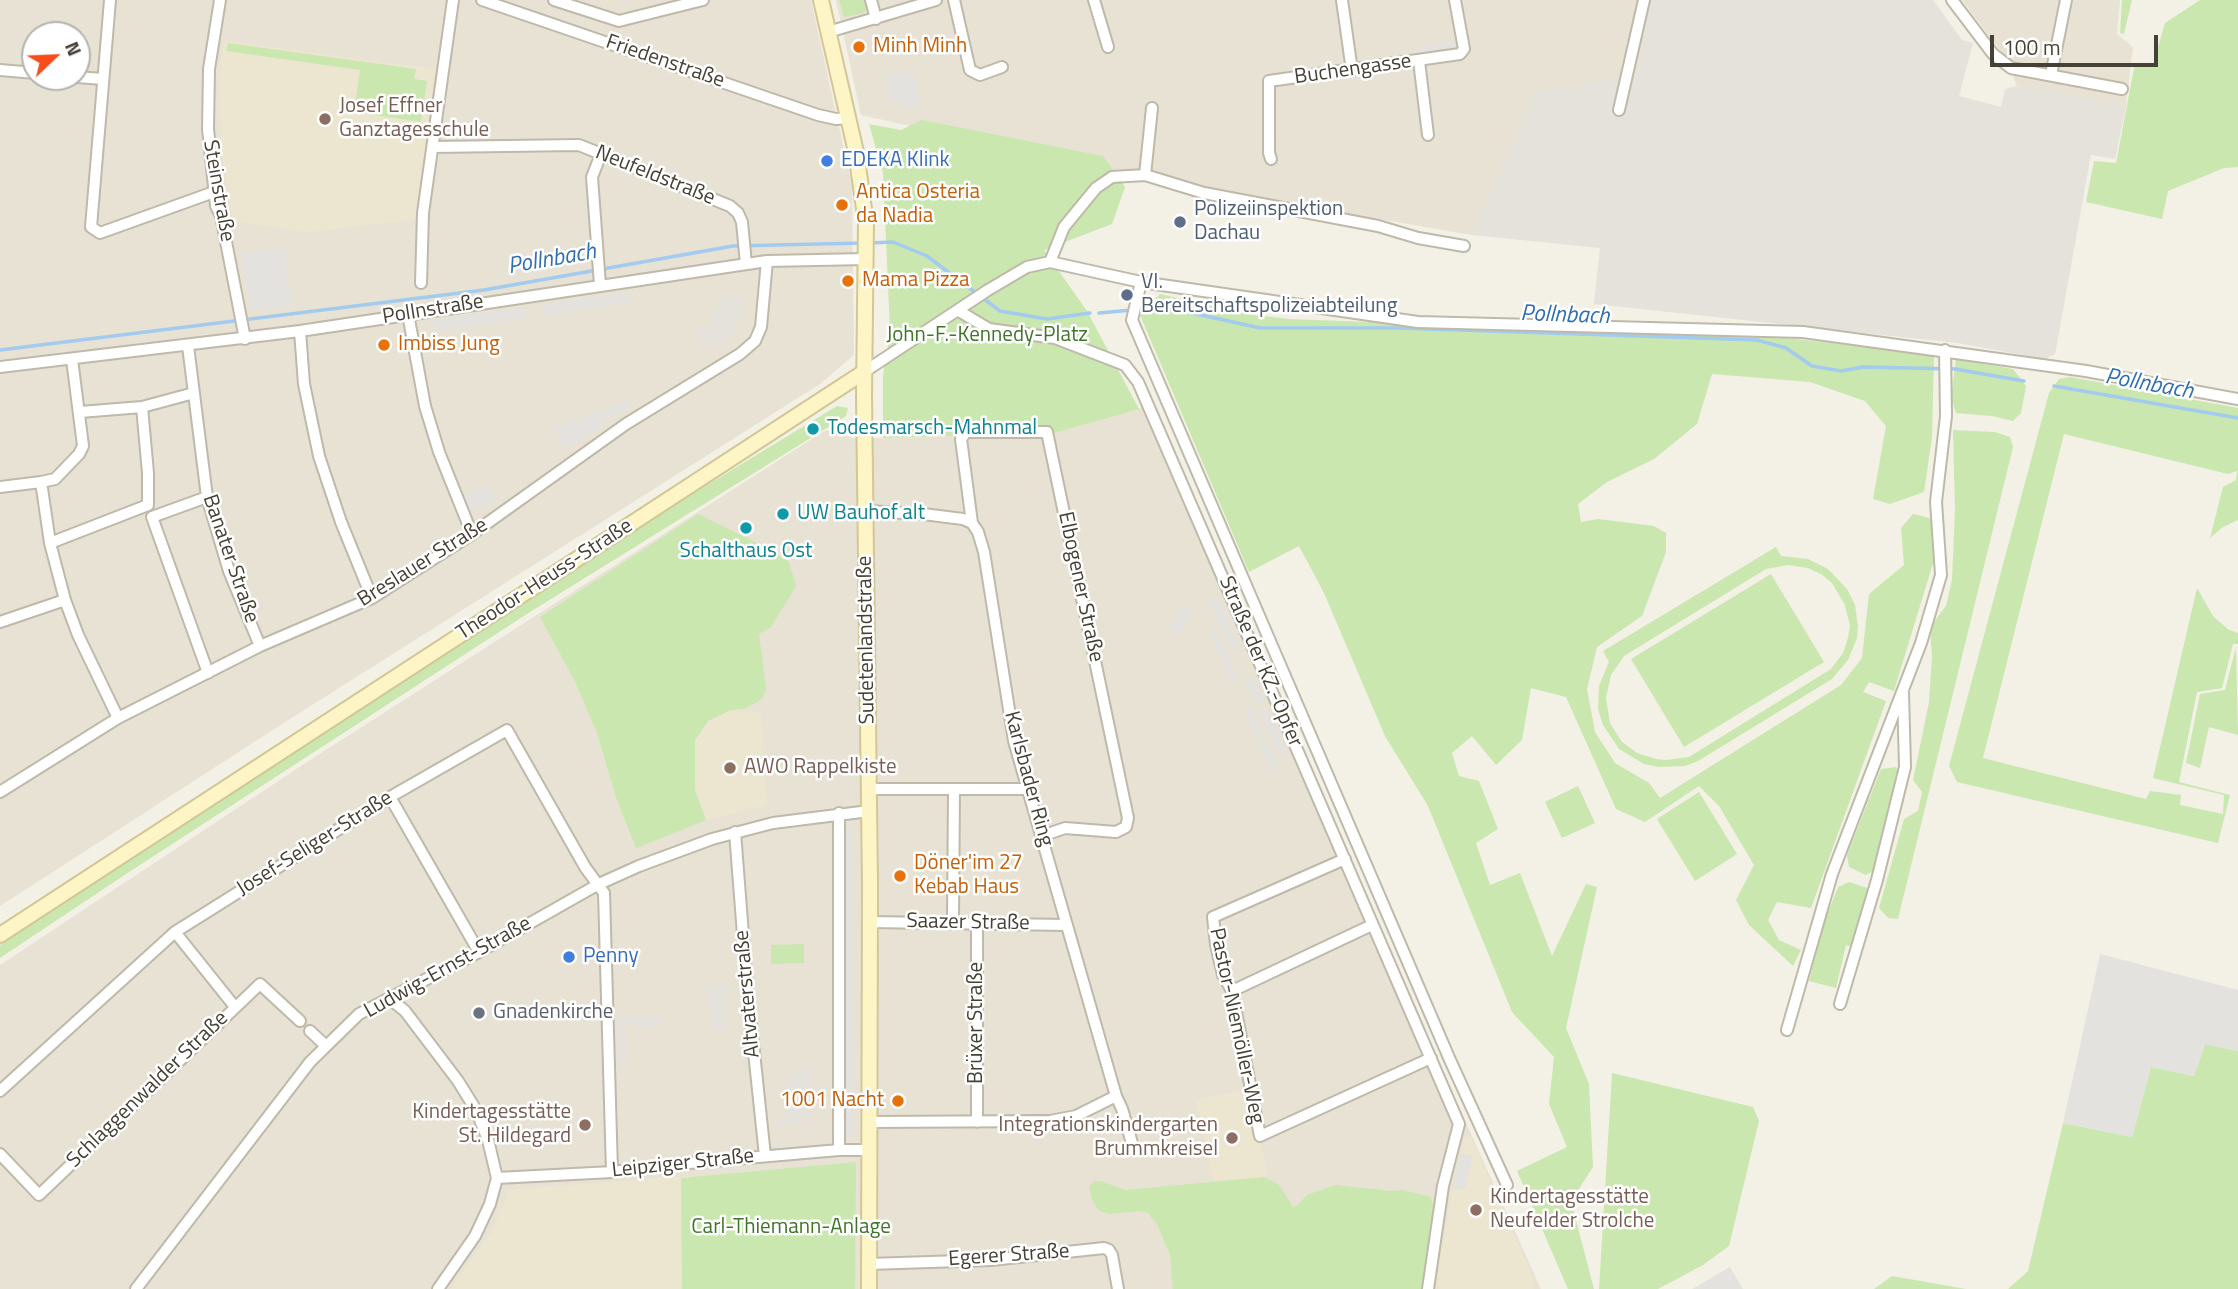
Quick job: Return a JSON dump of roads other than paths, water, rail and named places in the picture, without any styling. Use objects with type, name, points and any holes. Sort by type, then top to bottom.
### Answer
[{"type":"street","points":[[110,0],[91,228],[100,233],[214,192]]},
{"type":"street","name":"Steinstraße","points":[[220,0],[209,69],[208,129],[216,206],[221,216],[244,334]]},
{"type":"street","points":[[421,283],[423,213],[453,0]]},
{"type":"street","name":"Friedenstraße","points":[[482,0],[818,115],[836,119],[849,118]]},
{"type":"street","points":[[554,0],[619,21],[703,0]]},
{"type":"street","name":"Sudetenlandstraße","points":[[821,0],[863,187],[866,234],[864,372],[869,789],[869,1289]]},
{"type":"street","points":[[871,0],[876,19]]},
{"type":"street","points":[[828,32],[936,0]]},
{"type":"street","points":[[954,0],[970,70],[980,75],[1002,67]]},
{"type":"street","points":[[1094,0],[1108,47]]},
{"type":"street","points":[[1342,0],[1352,71]]},
{"type":"street","name":"Buchengasse","points":[[1272,159],[1269,153],[1269,81],[1460,54],[1464,50],[1455,0]]},
{"type":"street","points":[[1619,110],[1644,0]]},
{"type":"street","points":[[1952,0],[1993,54],[2011,68],[2122,89]]},
{"type":"street","points":[[2051,75],[2066,0]]},
{"type":"street","points":[[1419,61],[1428,135]]},
{"type":"street","points":[[0,70],[21,72]]},
{"type":"street","points":[[91,78],[103,79]]},
{"type":"street","points":[[1146,175],[1152,107]]},
{"type":"street","name":"Neufeldstraße","points":[[433,147],[579,145],[730,206],[738,213],[746,264]]},
{"type":"street","points":[[599,280],[592,177],[601,154]]},
{"type":"street","points":[[1464,246],[1418,238],[1378,226],[1204,193],[1146,175],[1112,177],[1096,188],[1064,227],[1051,261],[1141,282],[1418,322],[1803,332],[1945,356],[2086,371],[2238,398]]},
{"type":"street","name":"Pollnstraße","points":[[0,367],[188,346],[244,334],[300,331],[599,280],[767,261],[866,255]]},
{"type":"street","name":"Breslauer Straße","points":[[0,792],[118,719],[260,646],[372,598],[472,534],[626,424],[740,354],[755,341],[761,327],[767,261]]},
{"type":"street","name":"Theodor-Heuss-Straße","points":[[0,935],[988,290],[1027,267],[1051,261]]},
{"type":"street","points":[[1141,282],[1132,320],[1507,1185]]},
{"type":"street","name":"Straße der KZ.-Opfer","points":[[958,312],[989,329],[1055,338],[1125,365],[1138,382],[1459,1124],[1443,1186],[1428,1289]]},
{"type":"street","points":[[408,314],[425,406],[439,452],[472,534]]},
{"type":"street","points":[[300,331],[304,384],[319,456],[341,522],[372,598]]},
{"type":"street","name":"Banater Straße","points":[[188,346],[207,497],[229,571],[260,646]]},
{"type":"street","points":[[1787,1030],[1832,874],[1921,643],[1941,575],[1936,502],[1946,416],[1945,356]]},
{"type":"street","points":[[0,487],[55,479],[79,454],[83,446],[72,359]]},
{"type":"street","points":[[80,412],[142,407],[194,393]]},
{"type":"street","points":[[142,407],[148,505],[208,673]]},
{"type":"street","name":"Elbogener Straße","points":[[972,523],[961,439],[966,432],[1046,432],[1128,818],[1126,827],[1116,832],[1065,828],[1042,836]]},
{"type":"street","points":[[41,482],[50,543],[65,600],[78,635],[118,719]]},
{"type":"street","points":[[152,517],[207,497]]},
{"type":"street","points":[[50,543],[148,505]]},
{"type":"street","points":[[866,511],[923,514],[963,519],[972,523]]},
{"type":"street","name":"Karlsbader Ring","points":[[972,523],[982,542],[1014,741],[1133,1150]]},
{"type":"street","points":[[0,622],[65,600]]},
{"type":"street","points":[[1840,1004],[1877,880],[1905,767],[1903,688]]},
{"type":"street","name":"Josef-Seliger-Straße","points":[[0,1091],[175,932],[390,797],[507,730],[585,867],[599,884]]},
{"type":"street","points":[[869,789],[1028,789]]},
{"type":"street","points":[[953,923],[954,789]]},
{"type":"street","points":[[390,797],[479,952]]},
{"type":"street","name":"Ludwig-Ernst-Straße","points":[[136,1289],[310,1062],[359,1014],[479,952],[599,884],[681,849],[773,823],[869,811]]},
{"type":"street","points":[[839,813],[839,1150]]},
{"type":"street","name":"Altvaterstraße","points":[[735,832],[747,986],[765,1156]]},
{"type":"street","name":"Pastor-Niemöller-Weg","points":[[1345,859],[1213,917],[1221,971],[1232,991],[1260,1136],[1431,1058]]},
{"type":"street","points":[[599,884],[604,893],[605,906],[612,1172]]},
{"type":"street","name":"Saazer Straße","points":[[869,922],[1067,925]]},
{"type":"street","name":"Brüxer Straße","points":[[977,923],[977,1122]]},
{"type":"street","points":[[1232,991],[1373,925]]},
{"type":"street","points":[[175,932],[235,1007]]},
{"type":"street","name":"Schlaggenwalder Straße","points":[[0,1154],[39,1195],[260,984],[300,1021]]},
{"type":"street","points":[[389,998],[405,1011],[458,1081],[476,1110],[488,1140],[497,1178],[490,1204],[475,1236],[438,1289]]},
{"type":"street","points":[[310,1031],[326,1046]]},
{"type":"street","points":[[870,1122],[1063,1119],[1076,1116],[1116,1096]]},
{"type":"street","name":"Leipziger Straße","points":[[497,1178],[612,1172],[765,1156],[869,1150]]},
{"type":"street","name":"Egerer Straße","points":[[869,1264],[990,1260],[1104,1248],[1112,1255],[1118,1289]]},
{"type":"waterway","name":"Pollnbach","points":[[869,243],[893,242],[927,256],[1000,311],[1047,319],[1090,313]]},
{"type":"waterway","name":"Pollnbach","points":[[0,350],[484,290],[733,246],[862,243]]},
{"type":"waterway","name":"Pollnbach","points":[[1099,313],[1165,307],[1260,328],[1400,328],[1757,340],[1786,348],[1812,366],[1841,371],[1863,367],[1955,369],[2024,381]]},
{"type":"waterway","name":"Pollnbach","points":[[2054,386],[2238,418]]},
{"type":"place","name":"Minh Minh","points":[[859,47]]},
{"type":"place","name":"Josef Effner Ganztagesschule","points":[[325,119]]},
{"type":"place","name":"EDEKA Klink","points":[[827,161]]},
{"type":"place","name":"Antica Osteria da Nadia","points":[[842,205]]},
{"type":"place","name":"Polizeiinspektion Dachau","points":[[1180,222]]},
{"type":"place","name":"Mama Pizza","points":[[848,281]]},
{"type":"place","name":"VI. Bereitschaftspolizeiabteilung","points":[[1127,295]]},
{"type":"place","name":"Imbiss Jung","points":[[384,345]]},
{"type":"place","name":"Todesmarsch-Mahnmal","points":[[813,429]]},
{"type":"place","name":"UW Bauhof alt","points":[[783,514]]},
{"type":"place","name":"Schalthaus Ost","points":[[746,528]]},
{"type":"place","name":"AWO Rappelkiste","points":[[730,768]]},
{"type":"place","name":"Döner'im 27 Kebab Haus","points":[[900,876]]},
{"type":"place","name":"Penny","points":[[569,957]]},
{"type":"place","name":"Gnadenkirche","points":[[479,1013]]},
{"type":"place","name":"1001 Nacht","points":[[898,1101]]},
{"type":"place","name":"Kindertagesstätte St. Hildegard","points":[[585,1125]]},
{"type":"place","name":"Integrationskindergarten Brummkreisel","points":[[1232,1138]]},
{"type":"place","name":"Kindertagesstätte Neufelder Strolche","points":[[1476,1210]]},
{"type":"park label","name":"John-F.-Kennedy-Platz","points":[[987,336]]},
{"type":"park label","name":"Carl-Thiemann-Anlage","points":[[791,1228]]}]
